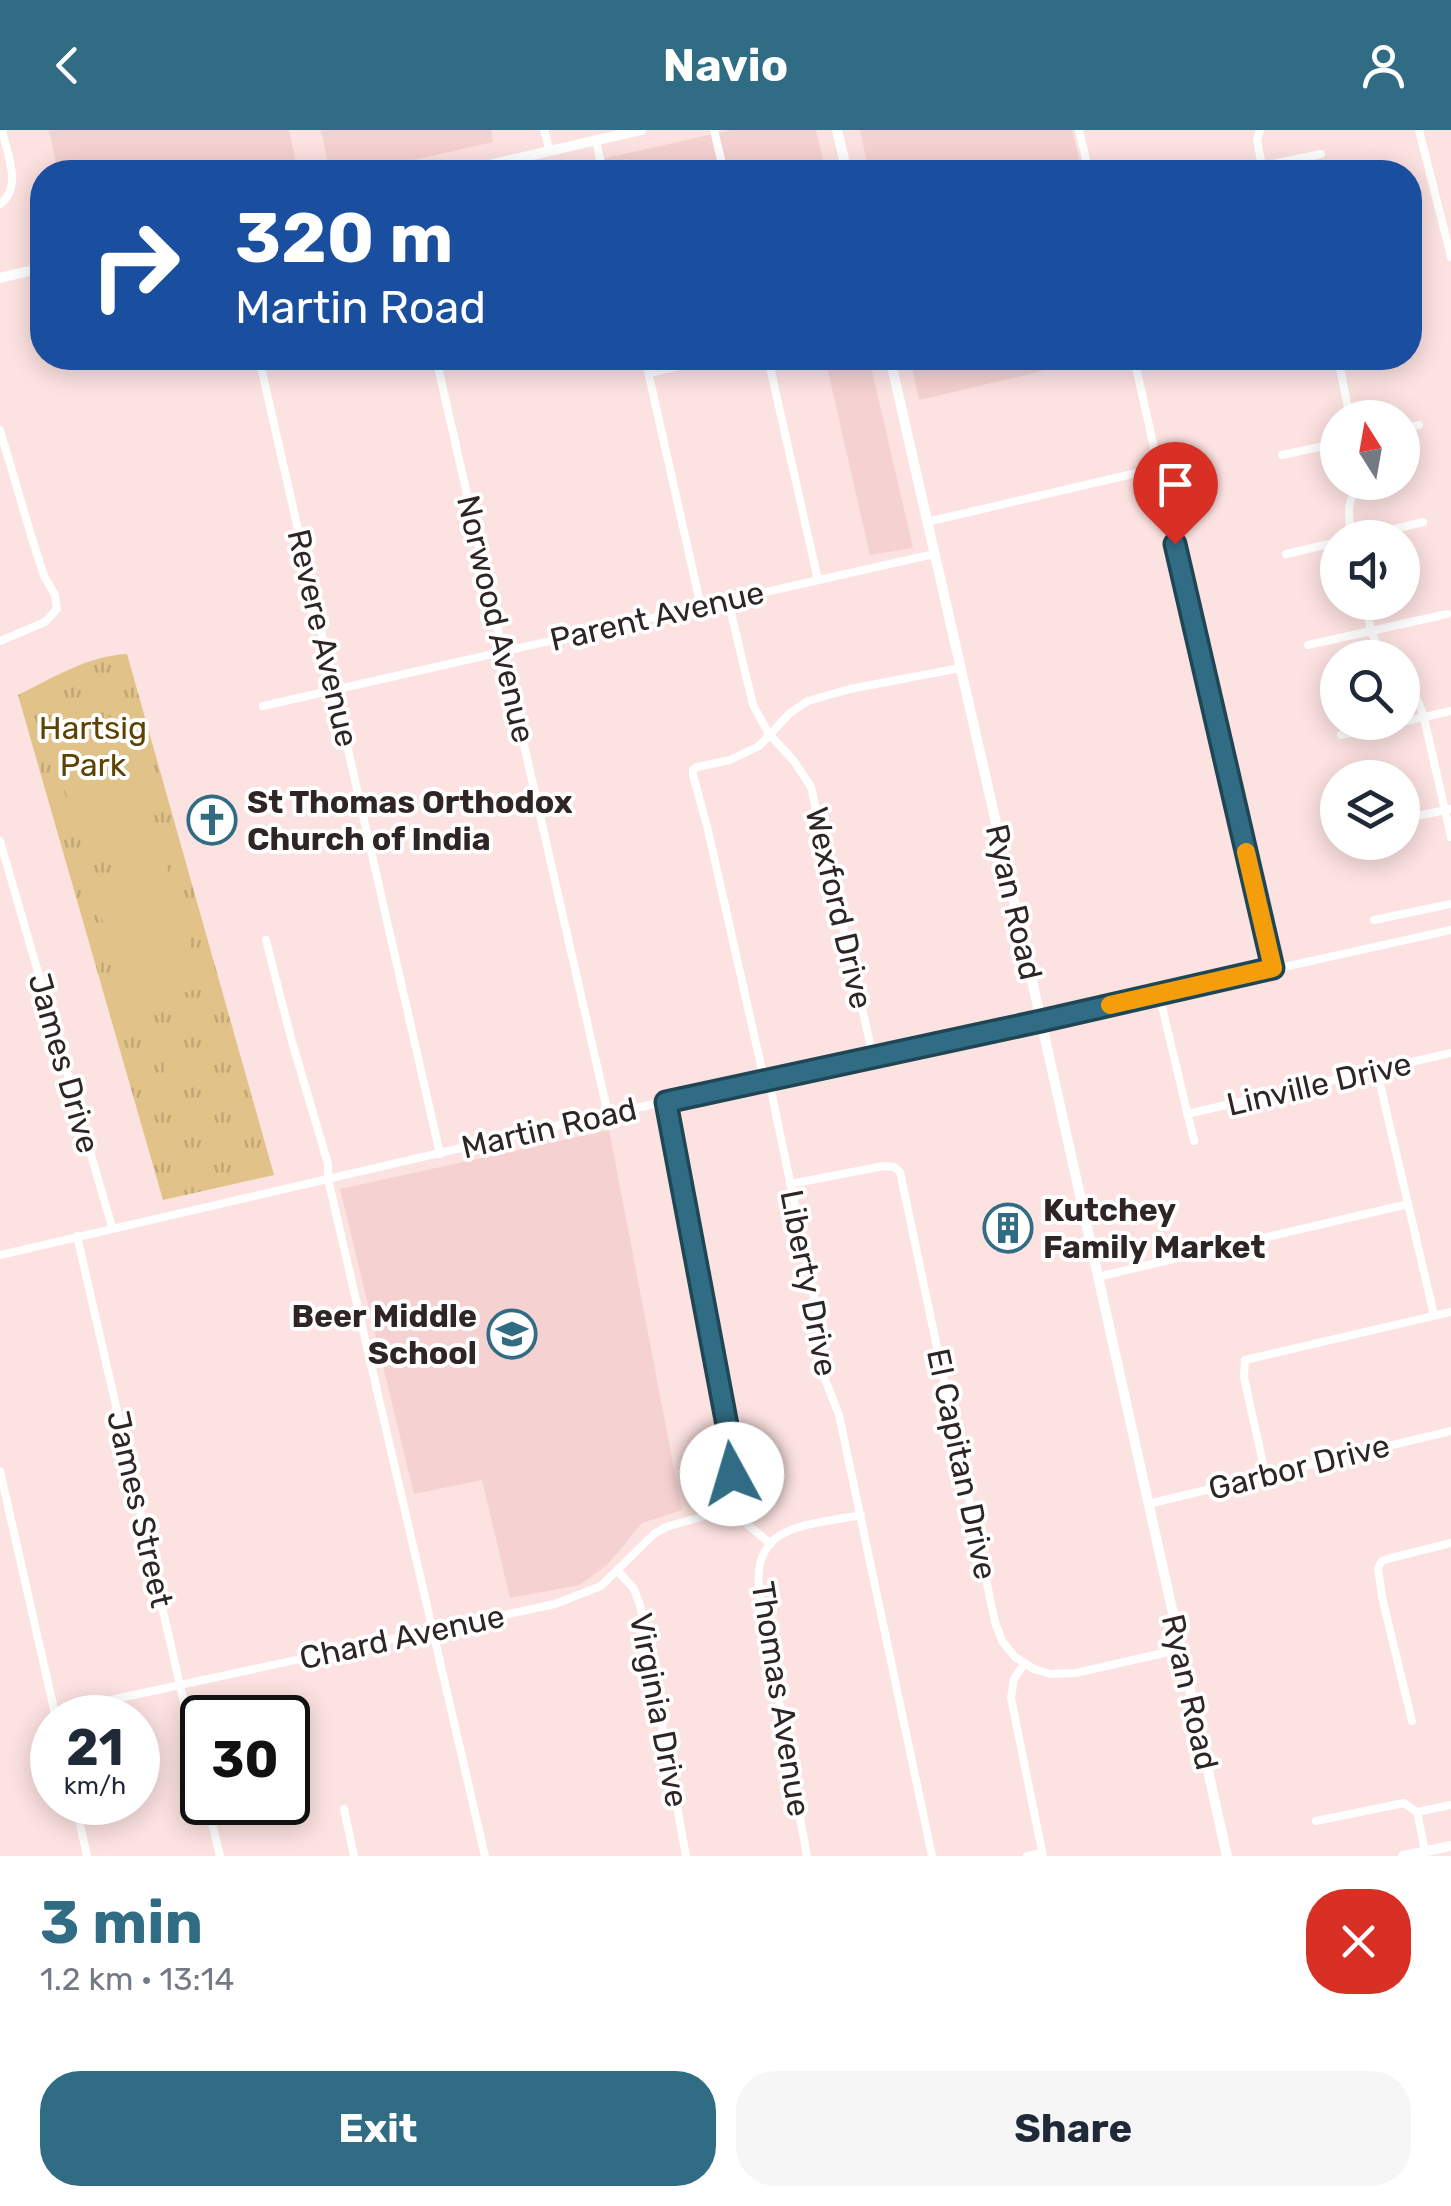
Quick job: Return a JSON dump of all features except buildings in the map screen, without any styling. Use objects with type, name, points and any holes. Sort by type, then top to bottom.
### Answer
[{"type":"main road","points":[[513,160],[641,130]]},
{"type":"main road","points":[[836,130],[844,160]]},
{"type":"main road","points":[[0,278],[30,271]]},
{"type":"main road","name":"Ryan Road","points":[[893,370],[1227,1856]]},
{"type":"main road","points":[[1403,1856],[1451,1846]]},
{"type":"street","points":[[0,204],[7,199],[13,184],[2,130]]},
{"type":"street","points":[[544,130],[550,152]]},
{"type":"street","points":[[714,130],[721,160]]},
{"type":"street","points":[[1080,130],[1086,160]]},
{"type":"street","points":[[1260,130],[1256,140],[1260,160]]},
{"type":"street","points":[[1420,130],[1451,258]]},
{"type":"street","points":[[596,141],[600,160]]},
{"type":"street","points":[[1299,160],[1321,154]]},
{"type":"street","points":[[1438,207],[1451,204]]},
{"type":"street","name":"Revere Avenue","points":[[262,370],[440,1154]]},
{"type":"street","name":"Norwood Avenue","points":[[439,370],[608,1114]]},
{"type":"street","points":[[647,370],[701,606]]},
{"type":"street","points":[[648,373],[661,370]]},
{"type":"street","points":[[771,370],[818,580]]},
{"type":"street","points":[[1137,370],[1273,968]]},
{"type":"street","points":[[1340,370],[1346,400]]},
{"type":"street","points":[[0,430],[57,609],[45,622],[0,641]]},
{"type":"street","points":[[1282,455],[1320,447]]},
{"type":"street","points":[[927,522],[1158,468]]},
{"type":"street","points":[[1286,554],[1320,546]]},
{"type":"street","name":"Parent Avenue","points":[[263,706],[934,554]]},
{"type":"street","name":"Wexford Drive","points":[[728,600],[753,705],[769,734],[811,787],[873,1056]]},
{"type":"street","points":[[1308,644],[1447,614]]},
{"type":"street","points":[[1369,620],[1375,640]]},
{"type":"street","points":[[769,734],[808,701],[960,668]]},
{"type":"street","points":[[1420,706],[1448,810],[1451,837]]},
{"type":"street","points":[[1420,719],[1451,711]]},
{"type":"street","name":"Liberty Drive","points":[[769,734],[759,746],[744,754],[693,770],[790,1184],[820,1326],[823,1374],[839,1415],[932,1856]]},
{"type":"street","points":[[1420,815],[1448,810]]},
{"type":"street","name":"James Drive","points":[[0,841],[112,1228]]},
{"type":"street","points":[[1374,920],[1451,904]]},
{"type":"street","name":"Martin Road","points":[[0,1255],[608,1114],[1451,930]]},
{"type":"street","points":[[266,940],[328,1164],[328,1179],[485,1856]]},
{"type":"street","points":[[1159,994],[1194,1141]]},
{"type":"street","name":"Linville Drive","points":[[1188,1114],[1451,1053]]},
{"type":"street","points":[[1377,1070],[1434,1316]]},
{"type":"street","points":[[666,1102],[733,1461],[730,1480],[719,1501]]},
{"type":"street","name":"El Capitan Drive","points":[[790,1184],[884,1166],[900,1172],[994,1622],[1005,1646],[1024,1664]]},
{"type":"street","points":[[1097,1277],[1408,1204]]},
{"type":"street","name":"James Street","points":[[78,1236],[182,1695]]},
{"type":"street","points":[[1266,1477],[1244,1378],[1245,1360],[1451,1312]]},
{"type":"street","name":"Garbor Drive","points":[[1148,1504],[1451,1430]]},
{"type":"street","points":[[0,1471],[50,1695]]},
{"type":"street","name":"Thomas Avenue","points":[[719,1501],[771,1544]]},
{"type":"street","name":"Chard Avenue","points":[[141,1695],[556,1604],[601,1586],[654,1534],[704,1516],[719,1501]]},
{"type":"street","name":"Thomas Avenue","points":[[808,1856],[758,1569],[771,1544],[784,1532],[797,1526],[861,1516]]},
{"type":"street","points":[[1412,1721],[1378,1568],[1382,1561],[1391,1558],[1451,1544]]},
{"type":"street","name":"Virginia Drive","points":[[618,1571],[634,1589],[640,1605],[686,1856]]},
{"type":"street","points":[[1027,1856],[1042,1854],[1010,1698],[1014,1679],[1024,1664],[1046,1673],[1069,1674],[1181,1649]]},
{"type":"street","points":[[1316,1821],[1404,1803],[1418,1812],[1451,1804]]},
{"type":"street","points":[[344,1809],[354,1856]]},
{"type":"street","points":[[1418,1812],[1424,1852]]},
{"type":"street","points":[[80,1825],[87,1856]]},
{"type":"street","points":[[213,1825],[220,1856]]},
{"type":"shaded area","points":[[49,130],[289,130],[295,160],[55,160]]},
{"type":"shaded area","points":[[321,130],[491,130],[493,142],[414,160],[327,160]]},
{"type":"shaded area","points":[[731,130],[816,130],[823,160],[598,160]]},
{"type":"shaded area","points":[[860,130],[1072,130],[1079,159],[1074,160],[866,160]]},
{"type":"shaded area","points":[[828,370],[872,370],[913,548],[870,555]]},
{"type":"shaded area","points":[[913,370],[1042,371],[919,400]]},
{"type":"shaded area","name":"Beer Middle School","points":[[609,1130],[682,1510],[642,1523],[608,1564],[580,1585],[510,1598],[482,1480],[414,1494],[340,1189]]},
{"type":"green space","name":"Hartsig Park","points":[[127,654],[274,1175],[163,1200],[18,695],[84,663]]},
{"type":"green space","points":[[122,713],[160,841],[87,863],[48,735]]},
{"type":"green space","points":[[165,860],[201,988],[127,1009],[91,880]]},
{"type":"green space","points":[[200,1052],[207,1077],[170,1086],[164,1061]]},
{"type":"slow traffic","points":[[1110,1005],[1273,968],[1246,852]]},
{"type":"place","name":"St Thomas Orthodox Church of India","points":[[212,820]]},
{"type":"place","name":"Kutchey Family Market","points":[[1008,1228]]},
{"type":"place","name":"Beer Middle School","points":[[512,1334]]},
{"type":"route","points":[[732,1474],[730,1441],[666,1102],[1273,968],[1175,544]]}]
